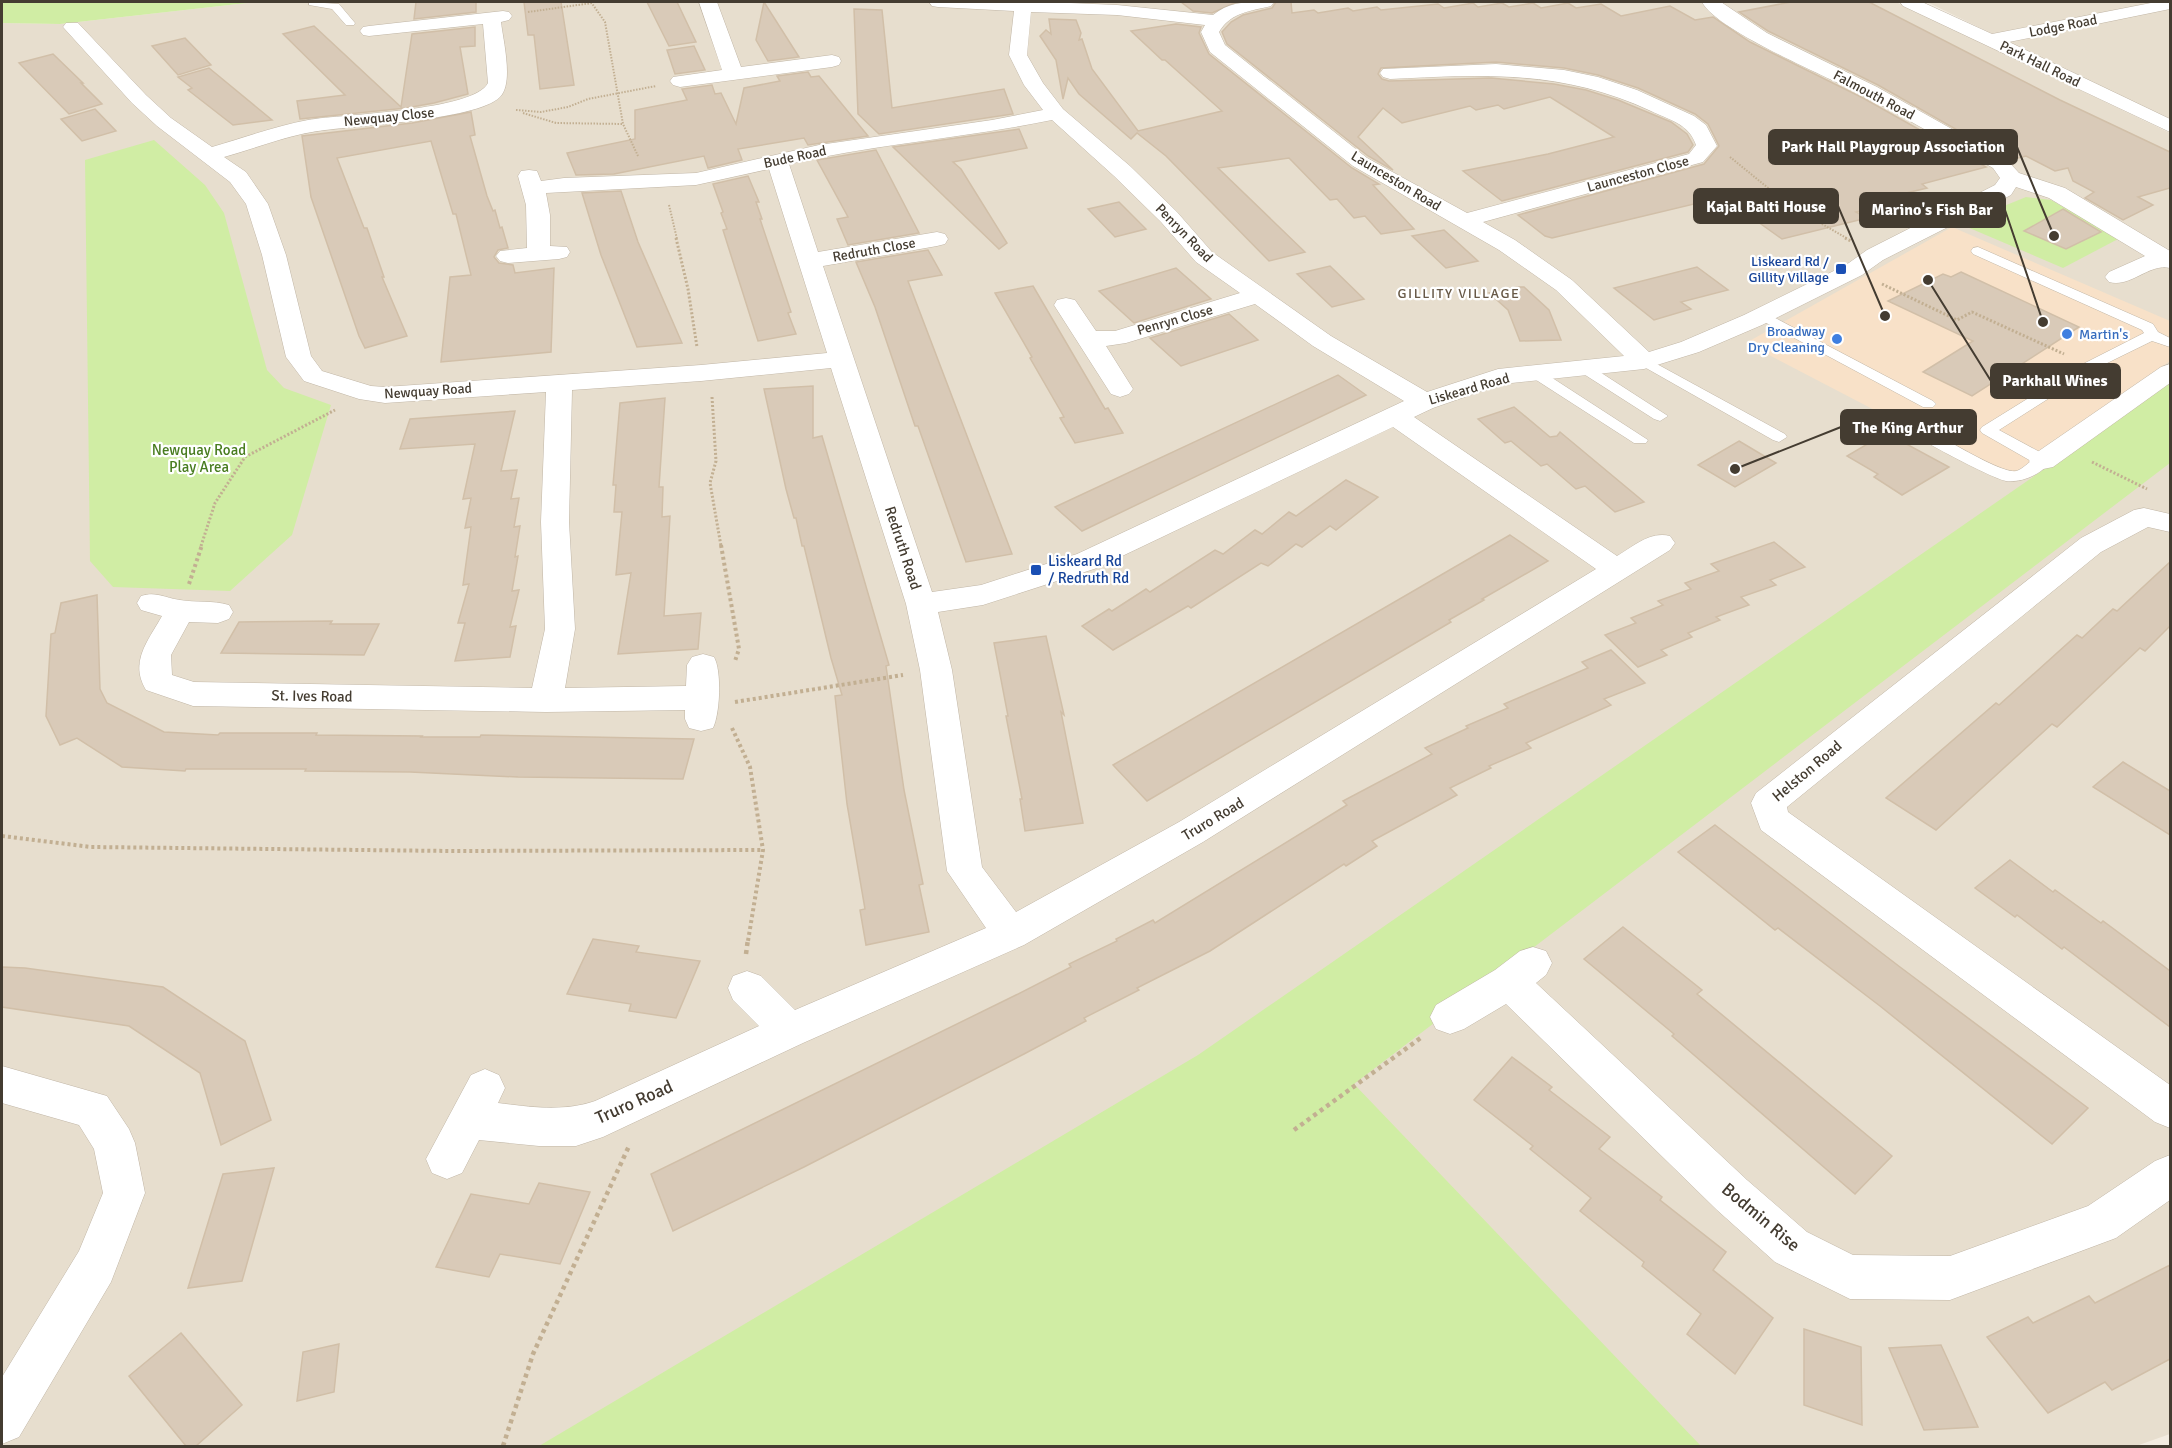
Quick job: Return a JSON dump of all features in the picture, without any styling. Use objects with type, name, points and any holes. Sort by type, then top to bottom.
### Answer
[{"type":"street","points":[[938,2],[1117,10],[1215,21],[1223,14],[1242,5],[1264,2]]},
{"type":"street","name":"Falmouth Road","points":[[1711,2],[1735,21],[1781,49],[1852,82],[2000,164],[2010,178],[2057,193],[2166,259]]},
{"type":"street","name":"Park Hall Road","points":[[1909,2],[2170,126]]},
{"type":"street","points":[[715,3],[733,73]]},
{"type":"street","name":"Lodge Road","points":[[1992,40],[2170,4]]},
{"type":"street","name":"Penryn Road","points":[[1023,7],[1018,55],[1034,86],[1056,113],[1122,171],[1169,217],[1204,257],[1322,341],[1424,402]]},
{"type":"street","points":[[350,23],[371,36],[498,17]]},
{"type":"street","name":"Newquay Close","points":[[208,155],[309,126],[440,111],[484,99],[493,93],[498,83],[498,17]]},
{"type":"street","name":"Launceston Road","points":[[1215,21],[1210,32],[1217,48],[1271,92],[1360,162],[1507,245],[1564,285],[1644,361]]},
{"type":"street","name":"Newquay Road","points":[[72,27],[139,99],[238,177],[257,204],[274,255],[299,357],[313,376],[368,393],[385,395],[701,373],[842,359]]},
{"type":"street","points":[[680,81],[833,61]]},
{"type":"street","name":"Launceston Close","points":[[1404,75],[1501,70],[1542,72],[1597,81],[1653,103],[1699,128],[1707,146],[1696,158],[1463,221]]},
{"type":"street","name":"Bude Road","points":[[538,254],[540,232],[531,182],[564,184],[696,179],[819,152],[992,126],[1056,113]]},
{"type":"street","name":"Redruth Road","points":[[777,161],[921,604],[936,670],[965,871],[1011,934]]},
{"type":"street","name":"Liskeard Road","points":[[921,604],[983,595],[1087,561],[1394,415],[1424,402],[1498,377],[1644,361],[1690,347],[1762,315],[2003,190],[2010,178]]},
{"type":"street","name":"Redruth Close","points":[[810,258],[822,260],[940,238]]},
{"type":"street","points":[[508,256],[561,252]]},
{"type":"street","name":"Falmouth Road","points":[[2117,277],[2166,259]]},
{"type":"street","name":"Penryn Close","points":[[1089,339],[1117,338],[1260,295]]},
{"type":"street","points":[[1066,305],[1120,389]]},
{"type":"street","points":[[2052,454],[2170,372]]},
{"type":"street","points":[[546,700],[560,629],[555,522],[559,382]]},
{"type":"street","points":[[1394,415],[1616,569]]},
{"type":"street","name":"Helston Road","points":[[2170,523],[2144,517],[2091,544],[1768,803],[1773,820],[2170,1108]]},
{"type":"street","name":"Truro Road","points":[[447,1159],[477,1104],[539,1127],[576,1127],[603,1118],[789,1031],[1011,934],[1191,832],[1660,543]]},
{"type":"street","points":[[166,607],[218,612]]},
{"type":"street","name":"St. Ives Road","points":[[166,607],[155,655],[157,682],[193,694],[546,700],[701,710]]},
{"type":"street","points":[[701,710],[703,665]]},
{"type":"street","name":"Bodmin Rise","points":[[1450,1017],[1521,972],[1732,1195],[1791,1247],[1850,1277],[1950,1278],[2101,1223],[2170,1174]]},
{"type":"street","points":[[747,988],[789,1031]]},
{"type":"street","points":[[2,1085],[92,1110],[114,1143],[124,1194],[95,1266],[2,1420]]},
{"type":"lane","points":[[313,3],[335,6],[350,23]]},
{"type":"lane","points":[[1978,251],[2148,327],[2151,335],[2170,343]]},
{"type":"lane","points":[[1762,315],[1928,404]]},
{"type":"lane","points":[[2052,454],[1988,430],[2090,366],[2151,335]]},
{"type":"lane","points":[[1644,361],[1779,437]]},
{"type":"lane","points":[[1584,368],[1660,416]]},
{"type":"lane","points":[[1535,373],[1640,440]]},
{"type":"lane","points":[[1894,416],[2000,474],[2020,476],[2052,454]]},
{"type":"path","points":[[498,17],[592,2],[605,22],[623,124],[649,180],[664,186],[688,289],[701,373]]},
{"type":"path","points":[[623,124],[556,123],[516,110],[550,111],[618,93],[680,81]]},
{"type":"path","points":[[1707,146],[1734,159],[1864,263],[1958,320],[1972,312],[2090,366]]},
{"type":"path","points":[[166,607],[215,503],[244,457],[368,393]]},
{"type":"path","points":[[2052,454],[2151,491]]},
{"type":"path","points":[[701,710],[718,704],[936,670]]},
{"type":"path","points":[[2,836],[91,847],[452,851],[763,850]]},
{"type":"path","points":[[1294,1130],[1450,1017]]},
{"type":"path","points":[[503,1446],[533,1354],[653,1094]]},
{"type":"shaded area","points":[[257,2],[1896,2],[2170,133],[2170,1434],[2136,1446],[2,1446],[2,23],[60,24]]},
{"type":"shaded area","points":[[1927,2],[2170,2],[2170,120],[2161,116]]},
{"type":"shaded area","points":[[1952,227],[2170,321],[2170,361],[2007,479],[1746,343]]},
{"type":"green space","points":[[2,2],[257,2],[60,24],[2,23]]},
{"type":"green space","name":"Newquay Road Play Area","points":[[154,140],[205,185],[224,213],[267,370],[284,388],[331,405],[292,535],[230,591],[113,587],[90,561],[85,160]]},
{"type":"green space","points":[[2026,197],[2051,200],[2120,238],[2063,268],[1960,224]]},
{"type":"green space","points":[[2170,382],[2170,463],[1354,1084],[1701,1446],[539,1446],[1198,1055]]},
{"type":"building","points":[[416,2],[476,2],[476,12],[414,19]]},
{"type":"building","points":[[524,2],[561,2],[574,85],[540,89],[534,35],[528,35]]},
{"type":"building","points":[[647,2],[677,2],[696,42],[669,46]]},
{"type":"building","points":[[764,2],[799,57],[768,61],[756,40]]},
{"type":"building","points":[[1181,2],[1237,2],[1212,13],[1193,11]]},
{"type":"building","points":[[1276,2],[1291,2],[1292,13],[1314,10],[1318,13],[1348,8],[1353,11],[1377,7],[1381,10],[1438,4],[1444,8],[1473,3],[1478,7],[1502,3],[1509,7],[1533,3],[1541,8],[1568,3],[1576,8],[1601,4],[1621,16],[1670,6],[1695,20],[1713,17],[1750,42],[1863,98],[1986,167],[1922,184],[1927,188],[1889,197],[1896,202],[1856,212],[1867,218],[1782,239],[1723,197],[1552,238],[1545,236],[1518,215],[1704,164],[1719,146],[1708,124],[1695,114],[1638,88],[1598,75],[1564,68],[1496,62],[1381,68],[1378,74],[1382,79],[1389,81],[1491,78],[1554,84],[1586,90],[1618,100],[1671,122],[1687,134],[1693,145],[1688,152],[1502,201],[1463,171],[1548,154],[1614,137],[1550,97],[1504,109],[1498,105],[1476,110],[1470,106],[1402,123],[1383,108],[1358,137],[1393,170],[1368,156],[1227,44],[1222,32],[1231,22],[1243,15],[1272,8]]},
{"type":"building","points":[[1791,2],[1869,2],[2060,100],[2170,152],[2170,188],[2138,197],[2153,205],[2123,220],[2085,198],[2094,192],[2073,181],[2068,168],[2055,171],[2026,156],[2010,160],[1878,85],[1768,31],[1739,12]]},
{"type":"building","points":[[854,9],[882,10],[892,108],[1004,89],[1013,114],[879,134],[858,114]]},
{"type":"building","points":[[1049,19],[1076,20],[1081,33],[1079,40],[1082,39],[1092,69],[1138,131],[1222,111],[1131,31],[1176,24],[1201,27],[1199,33],[1209,54],[1352,168],[1379,184],[1373,185],[1414,229],[1381,234],[1365,216],[1354,218],[1337,199],[1330,200],[1289,158],[1218,168],[1305,252],[1269,261],[1166,156],[1137,133],[1131,139],[1079,94],[1068,78],[1063,99],[1056,60],[1040,36],[1046,30],[1051,34]]},
{"type":"building","points":[[314,26],[401,107],[412,34],[475,27],[475,46],[460,47],[468,94],[406,108],[300,119],[297,101],[345,95],[283,34]]},
{"type":"building","points":[[185,38],[211,65],[178,75],[152,46]]},
{"type":"building","points":[[694,46],[705,70],[675,74],[667,50]]},
{"type":"building","points":[[53,54],[102,104],[69,114],[19,63]]},
{"type":"building","points":[[209,68],[272,120],[233,125],[188,90],[192,88],[178,77]]},
{"type":"building","points":[[808,72],[811,77],[819,76],[868,136],[808,145],[804,138],[738,149],[742,160],[708,168],[704,156],[614,174],[576,175],[567,153],[635,139],[635,110],[687,100],[682,89],[712,85],[715,94],[721,93],[736,124],[744,88],[780,81],[777,76]]},
{"type":"building","points":[[95,109],[116,131],[82,141],[61,119]]},
{"type":"building","points":[[471,112],[475,135],[470,136],[487,196],[493,211],[495,210],[500,228],[502,227],[508,248],[498,250],[494,257],[499,263],[513,265],[515,273],[554,268],[551,352],[441,362],[450,277],[471,275],[456,214],[453,214],[431,141],[337,158],[364,228],[367,228],[384,277],[382,277],[407,336],[365,348],[311,197],[302,136],[412,123]]},
{"type":"building","points":[[1019,129],[1027,148],[953,162],[961,169],[1007,243],[999,249],[893,147]]},
{"type":"building","points":[[876,150],[919,233],[848,245],[837,219],[848,217],[817,160]]},
{"type":"building","points":[[748,176],[759,202],[756,202],[762,219],[760,219],[791,312],[788,313],[796,334],[758,341],[723,230],[727,229],[713,184]]},
{"type":"building","points":[[621,191],[638,242],[682,343],[637,347],[601,255],[582,193]]},
{"type":"building","points":[[1119,202],[1146,229],[1115,237],[1088,209]]},
{"type":"building","points":[[2063,209],[2101,232],[2066,249],[2024,231]]},
{"type":"building","points":[[1444,230],[1478,261],[1446,268],[1412,236]]},
{"type":"building","points":[[928,250],[942,275],[908,281],[1012,554],[966,562],[918,426],[915,426],[875,307],[856,262]]},
{"type":"building","points":[[1330,266],[1364,299],[1332,307],[1297,274]]},
{"type":"building","points":[[1697,267],[1728,290],[1681,302],[1691,309],[1654,320],[1614,288]]},
{"type":"building","points":[[1176,268],[1211,299],[1134,323],[1099,291]]},
{"type":"building","points":[[1961,272],[2079,327],[1972,396],[1923,372],[1973,341],[1888,301],[1943,274],[1951,277]]},
{"type":"building","points":[[1033,286],[1105,409],[1108,408],[1123,433],[1075,443],[1060,418],[1064,417],[1030,358],[1032,357],[995,293]]},
{"type":"building","points":[[1524,287],[1549,310],[1561,340],[1520,341],[1508,310],[1489,293]]},
{"type":"building","points":[[1229,314],[1258,340],[1181,366],[1150,338]]},
{"type":"building","points":[[1338,375],[1366,395],[1082,531],[1055,507]]},
{"type":"building","points":[[813,386],[813,438],[822,436],[889,665],[886,666],[904,790],[923,884],[919,885],[929,932],[866,945],[860,910],[865,909],[847,804],[835,696],[842,695],[804,546],[802,546],[786,489],[764,389]]},
{"type":"building","points":[[665,398],[659,487],[663,487],[662,517],[670,516],[664,616],[701,613],[698,649],[618,654],[631,573],[616,575],[622,512],[614,512],[616,485],[613,485],[620,403]]},
{"type":"building","points":[[1514,407],[1550,437],[1557,436],[1560,432],[1644,502],[1615,512],[1585,486],[1576,489],[1547,464],[1541,466],[1511,441],[1505,443],[1478,419]]},
{"type":"building","points":[[515,411],[501,471],[517,470],[511,499],[519,498],[514,527],[520,526],[515,557],[518,556],[512,591],[519,590],[510,627],[516,626],[510,657],[455,661],[465,623],[458,623],[469,584],[463,585],[471,527],[465,528],[471,498],[463,499],[475,444],[400,449],[410,419]]},
{"type":"building","points":[[1886,433],[1949,467],[1902,495],[1874,477],[1878,474],[1847,456]]},
{"type":"building","points":[[1739,441],[1776,463],[1735,487],[1698,465]]},
{"type":"building","points":[[1346,480],[1378,497],[1336,530],[1330,526],[1302,547],[1296,544],[1268,566],[1261,563],[1191,608],[1188,606],[1113,650],[1082,626],[1109,609],[1112,611],[1146,589],[1150,592],[1215,550],[1223,554],[1255,530],[1262,534],[1289,512],[1296,516]]},
{"type":"building","points":[[1510,535],[1548,561],[1482,599],[1484,600],[1449,620],[1451,622],[1147,801],[1113,765]]},
{"type":"building","points":[[1774,542],[1805,567],[1770,580],[1776,585],[1741,597],[1749,605],[1716,617],[1720,620],[1688,633],[1692,637],[1661,650],[1667,655],[1638,667],[1605,635],[1636,623],[1631,618],[1663,605],[1658,601],[1691,589],[1685,583],[1719,571],[1711,564]]},
{"type":"building","points":[[2170,562],[2170,626],[2145,651],[2140,648],[2057,727],[2052,724],[1936,830],[1886,798],[1996,703],[1999,705],[2077,635],[2082,638],[2113,609],[2117,611]]},
{"type":"building","points":[[97,595],[100,689],[107,703],[164,732],[218,735],[220,733],[317,733],[316,735],[421,737],[480,737],[481,735],[694,739],[683,779],[518,777],[410,772],[305,771],[306,769],[186,769],[185,771],[122,767],[77,738],[60,745],[46,716],[51,634],[55,633],[61,603]]},
{"type":"building","points":[[332,621],[330,624],[379,624],[364,655],[221,653],[239,622]]},
{"type":"building","points":[[1046,636],[1064,715],[1061,712],[1083,823],[1025,831],[1020,799],[1022,799],[994,643]]},
{"type":"building","points":[[1611,650],[1645,683],[1604,699],[1611,705],[1526,743],[1531,748],[1489,766],[1491,768],[1450,788],[1457,795],[1372,841],[1377,846],[1346,866],[1344,864],[1210,951],[1084,1018],[1086,1021],[804,1167],[673,1231],[651,1174],[1016,995],[1071,967],[1069,964],[1117,941],[1116,939],[1153,920],[1155,923],[1347,805],[1343,801],[1432,754],[1425,748],[1468,728],[1466,726],[1508,708],[1504,704],[1588,668],[1582,662]]},
{"type":"building","points":[[2123,762],[2170,791],[2170,835],[2093,787]]},
{"type":"building","points":[[1715,825],[2088,1108],[2052,1144],[1880,1006],[1778,928],[1775,930],[1678,852]]},
{"type":"building","points":[[2010,860],[2053,892],[2055,890],[2101,923],[2103,921],[2170,971],[2170,1027],[2064,947],[2062,949],[2017,915],[2015,917],[1975,888]]},
{"type":"building","points":[[1623,927],[1702,990],[1697,994],[1892,1156],[1855,1194],[1672,1036],[1674,1034],[1584,959]]},
{"type":"building","points":[[593,939],[639,946],[636,952],[700,961],[676,1018],[629,1011],[631,1004],[567,994]]},
{"type":"building","points":[[2,967],[25,968],[163,987],[245,1041],[271,1120],[221,1145],[200,1073],[129,1026],[2,1007]]},
{"type":"building","points":[[1512,1057],[1552,1087],[1549,1090],[1610,1137],[1599,1149],[1662,1197],[1660,1200],[1726,1252],[1713,1270],[1773,1318],[1735,1374],[1687,1334],[1701,1314],[1642,1266],[1644,1262],[1580,1211],[1591,1198],[1530,1149],[1533,1146],[1474,1100]]},
{"type":"building","points":[[274,1168],[242,1281],[188,1288],[223,1174]]},
{"type":"building","points":[[539,1183],[590,1192],[560,1264],[500,1254],[489,1277],[436,1267],[471,1194],[529,1204]]},
{"type":"building","points":[[2170,1265],[2170,1359],[2112,1390],[2105,1382],[2048,1413],[1987,1337],[2028,1317],[2033,1323],[2089,1296],[2095,1303]]},
{"type":"building","points":[[1804,1329],[1861,1347],[1862,1425],[1804,1405]]},
{"type":"building","points":[[181,1333],[242,1405],[196,1446],[186,1446],[129,1376]]},
{"type":"building","points":[[339,1344],[334,1392],[297,1401],[303,1352]]},
{"type":"building","points":[[1941,1345],[1978,1427],[1924,1430],[1889,1348]]},
{"type":"place","name":"Park Hall Playgroup Association","points":[[2054,236]]},
{"type":"place","name":"Liskeard Rd / Gillity Village","points":[[1841,269]]},
{"type":"place","name":"Parkhall Wines","points":[[1928,280]]},
{"type":"place","name":"Kajal Balti House","points":[[1885,316]]},
{"type":"place","name":"Marino's Fish Bar","points":[[2043,322]]},
{"type":"place","name":"Martin's","points":[[2067,334]]},
{"type":"place","name":"Broadway Dry Cleaning","points":[[1837,339]]},
{"type":"place","name":"The King Arthur","points":[[1735,469]]},
{"type":"place","name":"Liskeard Rd / Redruth Rd","points":[[1036,570]]},
{"type":"district","name":"GILLITY VILLAGE","points":[[1459,293]]}]
